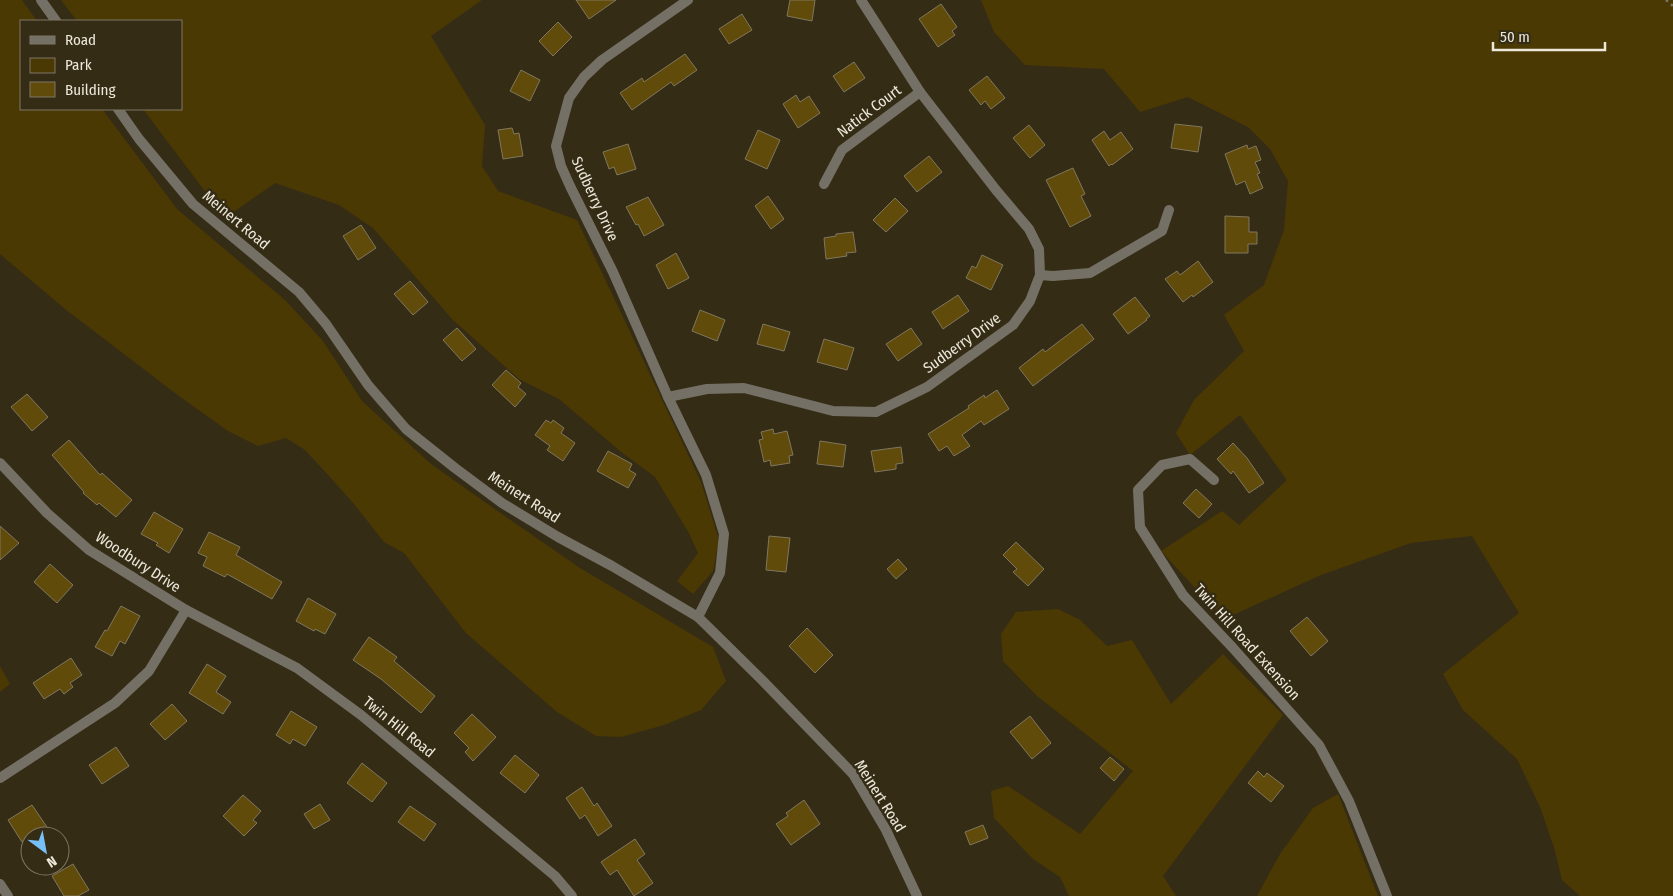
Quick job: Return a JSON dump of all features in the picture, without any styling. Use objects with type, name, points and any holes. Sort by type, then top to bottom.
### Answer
[{"type":"street","points":[[41,0],[55,20]]},
{"type":"street","name":"Sudberry Drive","points":[[688,0],[602,60],[584,77],[569,98],[556,146],[561,166],[570,186],[613,272],[668,397],[706,475],[724,534],[720,573],[698,617]]},
{"type":"street","name":"Sudberry Drive","points":[[668,397],[708,389],[744,388],[833,411],[876,412],[927,388],[1013,325],[1030,301],[1040,275],[1039,249],[1029,229],[996,190],[920,92],[861,0]]},
{"type":"street","name":"Natick Court","points":[[824,184],[842,150],[920,92]]},
{"type":"street","name":"Meinert Road","points":[[119,110],[139,139],[193,204],[299,292],[326,324],[368,385],[406,429],[502,502],[558,537],[612,566],[698,617],[762,680],[853,774],[886,830],[917,896]]},
{"type":"street","points":[[1040,275],[1053,276],[1090,273],[1162,231],[1169,210]]},
{"type":"street","name":"Twin Hill Road Extension","points":[[1214,480],[1190,459],[1162,466],[1138,490],[1140,527],[1183,595],[1234,648],[1319,745],[1349,801],[1387,896]]},
{"type":"street","name":"Woodbury Drive","points":[[0,463],[47,512],[89,550],[186,610],[149,671],[115,702],[0,778]]},
{"type":"street","name":"Twin Hill Road","points":[[186,610],[297,668],[361,715],[555,876],[572,896]]},
{"type":"street","points":[[0,884],[8,896]]},
{"type":"path","points":[[1666,0],[1673,6]]},
{"type":"green space","points":[[0,0],[22,0],[36,20],[20,20],[20,110],[103,110],[177,209],[285,300],[323,341],[362,401],[431,464],[496,510],[580,568],[713,647],[726,681],[701,710],[664,725],[621,737],[596,736],[557,712],[466,633],[404,553],[384,542],[354,504],[305,450],[286,438],[258,446],[228,431],[65,309],[0,254]]},
{"type":"green space","points":[[61,0],[482,0],[431,36],[485,125],[482,166],[498,191],[577,220],[701,482],[719,540],[713,571],[693,594],[677,581],[698,553],[689,533],[655,477],[620,451],[559,399],[519,379],[452,319],[373,228],[339,205],[275,183],[225,218],[144,110],[182,110],[182,20],[76,20]]},
{"type":"green space","points":[[981,0],[1673,0],[1673,896],[1580,896],[1562,880],[1554,847],[1540,807],[1517,759],[1463,710],[1443,674],[1519,613],[1472,536],[1411,543],[1321,575],[1224,619],[1161,551],[1222,511],[1239,525],[1287,480],[1240,415],[1190,455],[1176,433],[1194,400],[1244,351],[1224,315],[1264,285],[1284,230],[1288,181],[1270,149],[1248,127],[1188,97],[1140,112],[1104,69],[1025,65],[994,32]]},
{"type":"green space","points":[[1058,609],[1080,620],[1107,646],[1132,640],[1171,704],[1223,654],[1283,715],[1163,876],[1176,896],[1069,896],[1060,877],[1033,859],[994,818],[991,791],[1008,786],[1080,834],[1133,771],[1037,696],[1003,661],[1001,634],[1016,612]]},
{"type":"green space","points":[[0,666],[10,684],[0,692]]},
{"type":"green space","points":[[1338,794],[1378,896],[1257,896],[1280,854],[1313,808]]},
{"type":"building","points":[[576,0],[616,0],[589,19]]},
{"type":"building","points":[[790,0],[815,0],[812,21],[787,16]]},
{"type":"building","points":[[941,4],[957,27],[952,31],[955,35],[938,47],[919,19]]},
{"type":"building","points":[[742,14],[752,30],[729,44],[719,29]]},
{"type":"building","points":[[558,22],[572,37],[553,56],[539,41]]},
{"type":"building","points":[[685,54],[697,70],[674,86],[671,82],[632,110],[620,93],[642,78],[644,82]]},
{"type":"building","points":[[854,62],[865,78],[844,92],[833,76]]},
{"type":"building","points":[[521,70],[540,80],[530,101],[510,91]]},
{"type":"building","points":[[987,76],[1005,98],[991,109],[985,101],[981,105],[969,90]]},
{"type":"building","points":[[796,95],[800,102],[809,96],[820,113],[798,128],[783,104]]},
{"type":"building","points":[[1175,124],[1202,127],[1198,152],[1171,148]]},
{"type":"building","points":[[1029,125],[1045,145],[1030,158],[1013,138]]},
{"type":"building","points":[[512,128],[514,134],[519,133],[523,156],[503,159],[498,130]]},
{"type":"building","points":[[758,130],[780,140],[767,169],[745,159]]},
{"type":"building","points":[[1104,131],[1110,140],[1121,132],[1133,149],[1109,166],[1092,140]]},
{"type":"building","points":[[628,144],[636,169],[617,175],[614,167],[609,169],[603,152]]},
{"type":"building","points":[[1247,145],[1248,149],[1256,146],[1261,160],[1255,162],[1260,173],[1257,174],[1263,188],[1250,194],[1245,181],[1236,185],[1225,154]]},
{"type":"building","points":[[929,156],[942,172],[917,192],[904,176]]},
{"type":"building","points":[[1073,168],[1085,194],[1081,196],[1091,216],[1070,227],[1046,180]]},
{"type":"building","points":[[768,196],[784,219],[771,229],[755,206]]},
{"type":"building","points":[[648,197],[664,225],[644,236],[626,207]]},
{"type":"building","points":[[895,198],[908,211],[886,232],[873,220]]},
{"type":"building","points":[[1225,216],[1249,217],[1249,232],[1257,232],[1257,244],[1248,244],[1248,253],[1225,253]]},
{"type":"building","points":[[361,225],[376,248],[358,260],[343,236]]},
{"type":"building","points":[[853,232],[856,252],[846,253],[847,256],[826,259],[824,238]]},
{"type":"building","points":[[676,253],[689,278],[668,289],[656,265]]},
{"type":"building","points":[[982,255],[1003,265],[991,290],[966,278],[972,266],[976,268]]},
{"type":"building","points":[[1198,261],[1213,282],[1183,302],[1165,279],[1177,271],[1180,275]]},
{"type":"building","points":[[410,281],[428,302],[413,315],[394,294]]},
{"type":"building","points":[[958,295],[969,311],[943,329],[932,312]]},
{"type":"building","points":[[1135,297],[1150,316],[1128,334],[1113,314]]},
{"type":"building","points":[[700,310],[725,320],[717,341],[692,331]]},
{"type":"building","points":[[763,324],[790,332],[784,351],[757,344]]},
{"type":"building","points":[[1082,324],[1094,339],[1033,386],[1019,368],[1043,349],[1045,352]]},
{"type":"building","points":[[457,328],[476,349],[462,361],[443,340]]},
{"type":"building","points":[[911,328],[922,344],[898,361],[886,344]]},
{"type":"building","points":[[824,339],[854,348],[847,370],[817,362]]},
{"type":"building","points":[[506,370],[521,383],[518,387],[526,394],[515,407],[492,385]]},
{"type":"building","points":[[997,390],[1009,409],[984,425],[981,421],[962,435],[970,446],[954,456],[947,446],[939,451],[928,434],[969,408],[968,406],[984,395],[985,398]]},
{"type":"building","points":[[27,394],[48,417],[32,431],[11,407]]},
{"type":"building","points":[[546,420],[551,423],[553,420],[564,428],[561,433],[575,443],[563,461],[547,450],[550,446],[535,435]]},
{"type":"building","points":[[773,429],[774,434],[787,431],[793,455],[789,456],[790,463],[771,466],[770,460],[764,462],[759,440],[763,439],[761,432]]},
{"type":"building","points":[[69,440],[100,475],[102,473],[132,500],[116,517],[83,493],[52,455]]},
{"type":"building","points":[[820,441],[846,445],[843,467],[817,464]]},
{"type":"building","points":[[1233,443],[1247,458],[1264,483],[1249,493],[1233,471],[1231,474],[1217,459]]},
{"type":"building","points":[[901,447],[903,463],[896,464],[896,469],[875,472],[871,451]]},
{"type":"building","points":[[608,451],[632,464],[629,470],[636,474],[628,488],[597,471]]},
{"type":"building","points":[[1196,489],[1212,504],[1199,518],[1183,503]]},
{"type":"building","points":[[154,512],[183,529],[169,553],[156,545],[158,543],[141,534]]},
{"type":"building","points":[[0,526],[19,543],[0,560]]},
{"type":"building","points":[[209,532],[240,547],[236,555],[282,582],[272,599],[227,574],[225,577],[203,566],[207,557],[198,553]]},
{"type":"building","points":[[769,536],[790,538],[786,572],[766,570]]},
{"type":"building","points":[[1016,542],[1044,569],[1028,586],[1013,572],[1017,569],[1003,555]]},
{"type":"building","points":[[898,559],[907,569],[896,579],[887,569]]},
{"type":"building","points":[[50,564],[73,585],[57,603],[34,582]]},
{"type":"building","points":[[308,598],[336,614],[325,634],[315,629],[314,631],[296,621]]},
{"type":"building","points":[[121,606],[140,616],[125,644],[120,641],[112,656],[95,647],[105,630],[107,631]]},
{"type":"building","points":[[1307,617],[1328,641],[1311,656],[1290,631]]},
{"type":"building","points":[[807,628],[833,655],[815,673],[789,646]]},
{"type":"building","points":[[369,637],[397,657],[394,661],[435,696],[421,713],[381,679],[353,660]]},
{"type":"building","points":[[71,658],[82,675],[70,683],[73,687],[64,694],[60,689],[44,699],[33,683]]},
{"type":"building","points":[[207,664],[226,676],[216,692],[231,702],[223,714],[189,693]]},
{"type":"building","points":[[172,704],[187,721],[165,740],[150,724]]},
{"type":"building","points":[[291,711],[317,727],[305,746],[293,739],[290,744],[276,735]]},
{"type":"building","points":[[472,714],[496,737],[473,761],[465,752],[469,748],[454,733]]},
{"type":"building","points":[[1030,716],[1051,743],[1032,759],[1010,732]]},
{"type":"building","points":[[116,747],[129,766],[102,784],[89,765]]},
{"type":"building","points":[[515,755],[539,775],[525,793],[500,773]]},
{"type":"building","points":[[1110,757],[1124,769],[1114,781],[1100,768]]},
{"type":"building","points":[[362,763],[387,783],[372,802],[347,783]]},
{"type":"building","points":[[1258,771],[1264,777],[1267,773],[1284,786],[1271,802],[1248,783]]},
{"type":"building","points":[[582,787],[594,806],[597,803],[612,826],[598,836],[585,815],[580,819],[566,798]]},
{"type":"building","points":[[243,795],[261,811],[253,820],[257,823],[244,836],[223,816]]},
{"type":"building","points":[[804,800],[820,824],[791,845],[776,824],[788,816],[786,813]]},
{"type":"building","points":[[320,804],[330,820],[314,829],[304,814]]},
{"type":"building","points":[[32,805],[46,826],[20,826],[20,839],[8,820]]},
{"type":"building","points":[[410,806],[436,824],[424,841],[398,822]]},
{"type":"building","points":[[983,825],[988,838],[970,845],[965,832]]},
{"type":"building","points":[[635,839],[645,854],[637,860],[653,883],[634,896],[617,870],[610,875],[601,862]]},
{"type":"building","points":[[73,864],[89,890],[78,896],[64,896],[52,876],[70,876],[70,866]]}]
